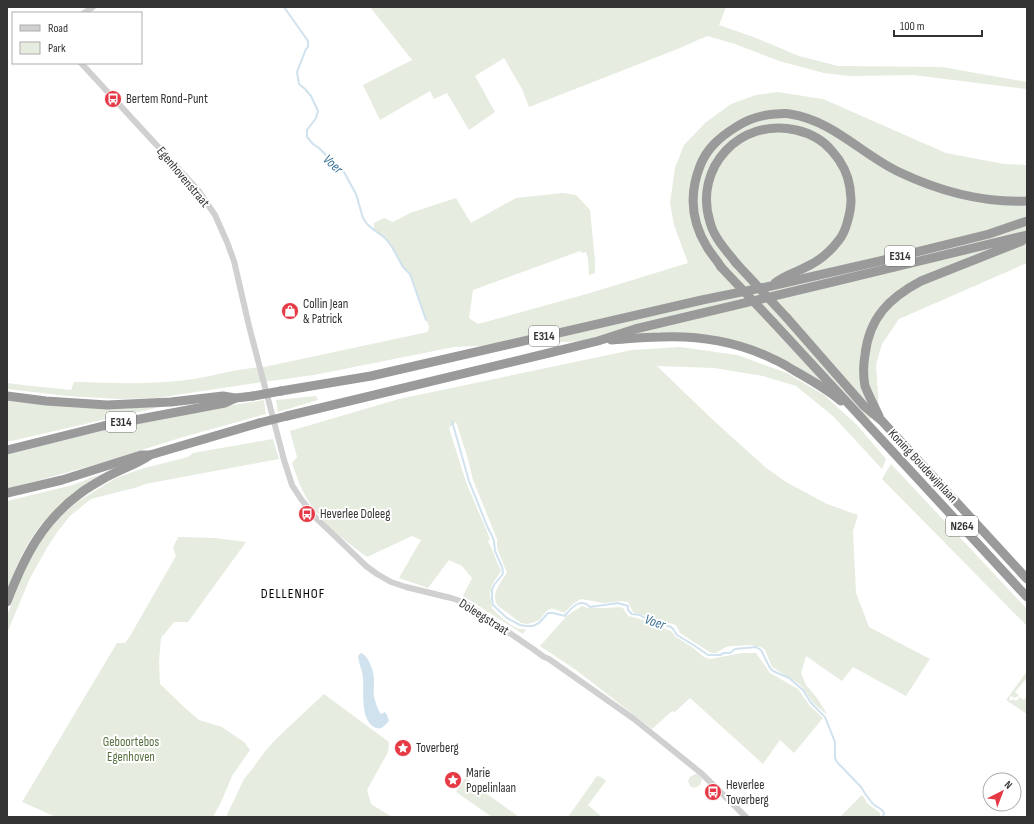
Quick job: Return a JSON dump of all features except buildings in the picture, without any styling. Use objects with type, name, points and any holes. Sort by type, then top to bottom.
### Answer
[{"type":"highway","points":[[865,423],[852,407],[721,267],[707,248],[698,229],[694,213],[693,195],[696,178],[702,160],[712,146],[724,135],[745,121],[766,115],[789,113],[810,119],[829,127],[897,171],[928,185],[960,195],[993,201],[1027,202]]},
{"type":"highway","points":[[771,286],[780,278],[806,268],[825,256],[841,239],[848,220],[851,200],[845,169],[828,146],[817,138],[804,132],[786,128],[767,128],[758,130],[740,138],[722,154],[714,165],[706,193],[710,223],[716,237],[736,263],[787,318],[864,406],[882,421]]},
{"type":"highway","name":"E314","points":[[7,450],[103,426],[225,403],[236,398],[371,376],[880,261],[981,236],[1027,221]]},
{"type":"highway","points":[[882,421],[870,398],[865,384],[863,369],[866,344],[872,327],[881,311],[907,288],[1023,240],[1027,236]]},
{"type":"highway","name":"E314","points":[[7,493],[62,480],[141,454],[150,455],[259,423],[598,341],[635,329],[1027,236]]},
{"type":"highway","points":[[598,341],[678,337],[705,339],[752,350],[774,359],[810,379],[836,397],[865,423]]},
{"type":"highway","points":[[7,396],[46,401],[107,405],[171,402],[223,396],[236,398]]},
{"type":"highway","name":"Koning Boudewijnlaan","points":[[882,421],[1027,579]]},
{"type":"highway","name":"Koning Boudewijnlaan","points":[[865,423],[1027,597]]},
{"type":"highway","points":[[7,602],[31,547],[55,515],[83,491],[113,473],[150,455]]},
{"type":"street","name":"Egenhovenstraat","points":[[82,64],[198,190],[215,215],[234,261],[256,350]]},
{"type":"street","name":"Egenhovenstraat","points":[[86,64],[89,71]]},
{"type":"street","name":"Doleegstraat","points":[[256,350],[284,460],[292,485],[312,513],[366,566],[384,578],[406,587],[464,602],[616,705],[701,773],[746,817]]},
{"type":"green space","points":[[370,7],[726,7],[719,25],[756,38],[799,56],[838,66],[942,67],[1027,82],[1027,89],[913,75],[850,76],[824,73],[779,61],[735,44],[707,36],[529,107],[522,89],[504,58],[475,76],[495,112],[469,130],[447,93],[434,99],[430,91],[380,120],[363,85],[412,60]]},
{"type":"green space","points":[[777,92],[823,99],[946,153],[1004,164],[1027,165],[1027,263],[899,319],[882,344],[876,365],[879,409],[868,421],[815,377],[777,356],[760,349],[678,337],[454,347],[314,375],[156,398],[119,399],[67,396],[7,389],[7,383],[71,390],[74,382],[149,383],[194,379],[238,370],[264,367],[428,332],[429,327],[410,274],[403,267],[386,238],[374,230],[374,223],[384,218],[393,222],[410,213],[456,198],[471,223],[516,198],[563,193],[576,195],[590,210],[595,273],[589,275],[588,258],[586,252],[582,253],[580,251],[473,290],[469,318],[478,324],[590,293],[688,263],[674,225],[670,203],[675,168],[684,145],[705,123],[731,104],[756,95]]},
{"type":"green space","points":[[680,347],[737,355],[787,373],[824,395],[857,425],[886,459],[882,469],[834,417],[796,386],[763,376],[714,368],[657,366],[765,467],[786,482],[827,504],[858,515],[853,531],[856,593],[869,627],[930,659],[906,696],[853,667],[842,681],[806,656],[801,673],[806,685],[817,698],[826,714],[813,703],[798,683],[772,667],[765,650],[761,647],[751,645],[732,646],[726,647],[716,653],[711,653],[680,633],[676,625],[633,612],[628,602],[621,601],[604,603],[581,599],[565,612],[565,617],[582,606],[588,608],[619,607],[623,608],[628,616],[671,631],[676,637],[704,657],[710,659],[742,653],[756,653],[770,673],[798,689],[810,706],[823,718],[794,753],[780,740],[763,764],[690,698],[675,712],[672,711],[652,729],[576,670],[540,646],[565,618],[564,612],[549,609],[539,620],[527,624],[521,623],[498,606],[495,593],[507,573],[497,548],[497,539],[473,480],[456,422],[449,428],[466,482],[487,531],[490,540],[488,541],[501,571],[492,585],[490,594],[492,608],[511,625],[519,629],[526,629],[523,634],[463,596],[472,578],[462,566],[449,560],[428,588],[399,578],[421,540],[412,536],[367,557],[323,520],[308,500],[300,485],[292,463],[297,457],[290,431],[399,399],[632,350]]},
{"type":"green space","points":[[316,396],[318,400],[278,412],[276,400]]},
{"type":"green space","points":[[7,400],[113,409],[160,407],[7,442]]},
{"type":"green space","points":[[264,400],[266,414],[7,489],[7,454],[130,424]]},
{"type":"green space","points":[[273,439],[279,459],[145,484],[91,499],[70,516],[48,546],[30,578],[7,633],[7,616],[22,576],[33,554],[45,535],[59,518],[77,502],[116,478],[141,469],[188,457],[193,453]]},
{"type":"green space","points":[[891,464],[1027,609],[1027,626],[882,479]]},
{"type":"green space","points":[[103,473],[78,490],[45,520],[27,545],[16,567],[7,591],[7,501],[73,485]]},
{"type":"green space","name":"Geboortebos Egenhoven","points":[[178,537],[215,538],[246,542],[188,622],[174,622],[161,638],[159,661],[160,684],[199,720],[222,727],[244,742],[250,750],[232,776],[213,817],[56,817],[22,802],[117,643],[125,643],[130,636],[176,556],[173,548]]},
{"type":"green space","points":[[1027,671],[1027,678],[1015,692],[1019,695],[1015,698],[1011,696],[1009,699],[1011,701],[1013,699],[1016,701],[1020,697],[1024,700],[1027,696],[1027,714],[1006,700]]},
{"type":"green space","points":[[324,694],[389,742],[388,752],[367,790],[371,804],[392,817],[226,817],[244,779],[266,750]]},
{"type":"green space","points":[[697,773],[702,779],[700,785],[694,788],[690,786],[688,781],[690,777]]},
{"type":"green space","points":[[597,776],[606,781],[588,805],[602,817],[568,817]]},
{"type":"green space","points":[[465,778],[519,817],[492,817],[456,792]]},
{"type":"green space","points":[[862,795],[868,804],[880,813],[880,817],[840,817]]},
{"type":"water","points":[[361,653],[369,661],[372,669],[374,694],[377,706],[381,714],[385,712],[389,721],[381,728],[376,728],[370,723],[365,711],[363,677],[358,656]]},
{"type":"waterway","name":"Voer","points":[[284,7],[308,41],[308,47],[297,72],[299,84],[311,96],[318,111],[316,118],[307,130],[307,137],[326,155],[331,164],[344,172],[356,194],[363,218],[367,224],[385,238],[392,247],[403,267],[410,274],[426,320]]},
{"type":"waterway","name":"Voer","points":[[452,421],[469,481],[494,541],[495,551],[502,567],[502,575],[492,590],[493,605],[507,618],[520,625],[533,626],[539,623],[548,613],[565,616],[579,603],[586,604],[590,607],[618,603],[628,606],[628,610],[632,614],[640,615],[647,619],[671,627],[677,635],[708,655],[720,655],[730,653],[735,649],[756,647],[761,650],[770,668],[773,671],[789,678],[803,690],[811,703],[825,717],[835,742],[835,758],[837,762],[861,787],[873,804],[882,810],[884,813],[883,817]]},
{"type":"place","name":"Bertem Rond-Punt","points":[[113,99]]},
{"type":"place","name":"Collin Jean & Patrick","points":[[290,311]]},
{"type":"place","name":"Heverlee Doleeg","points":[[307,514]]},
{"type":"place","name":"Toverberg","points":[[403,748]]},
{"type":"place","name":"Marie Popelinlaan","points":[[453,780]]},
{"type":"place","name":"Heverlee Toverberg","points":[[713,792]]},
{"type":"district","name":"DELLENHOF","points":[[293,593]]}]
